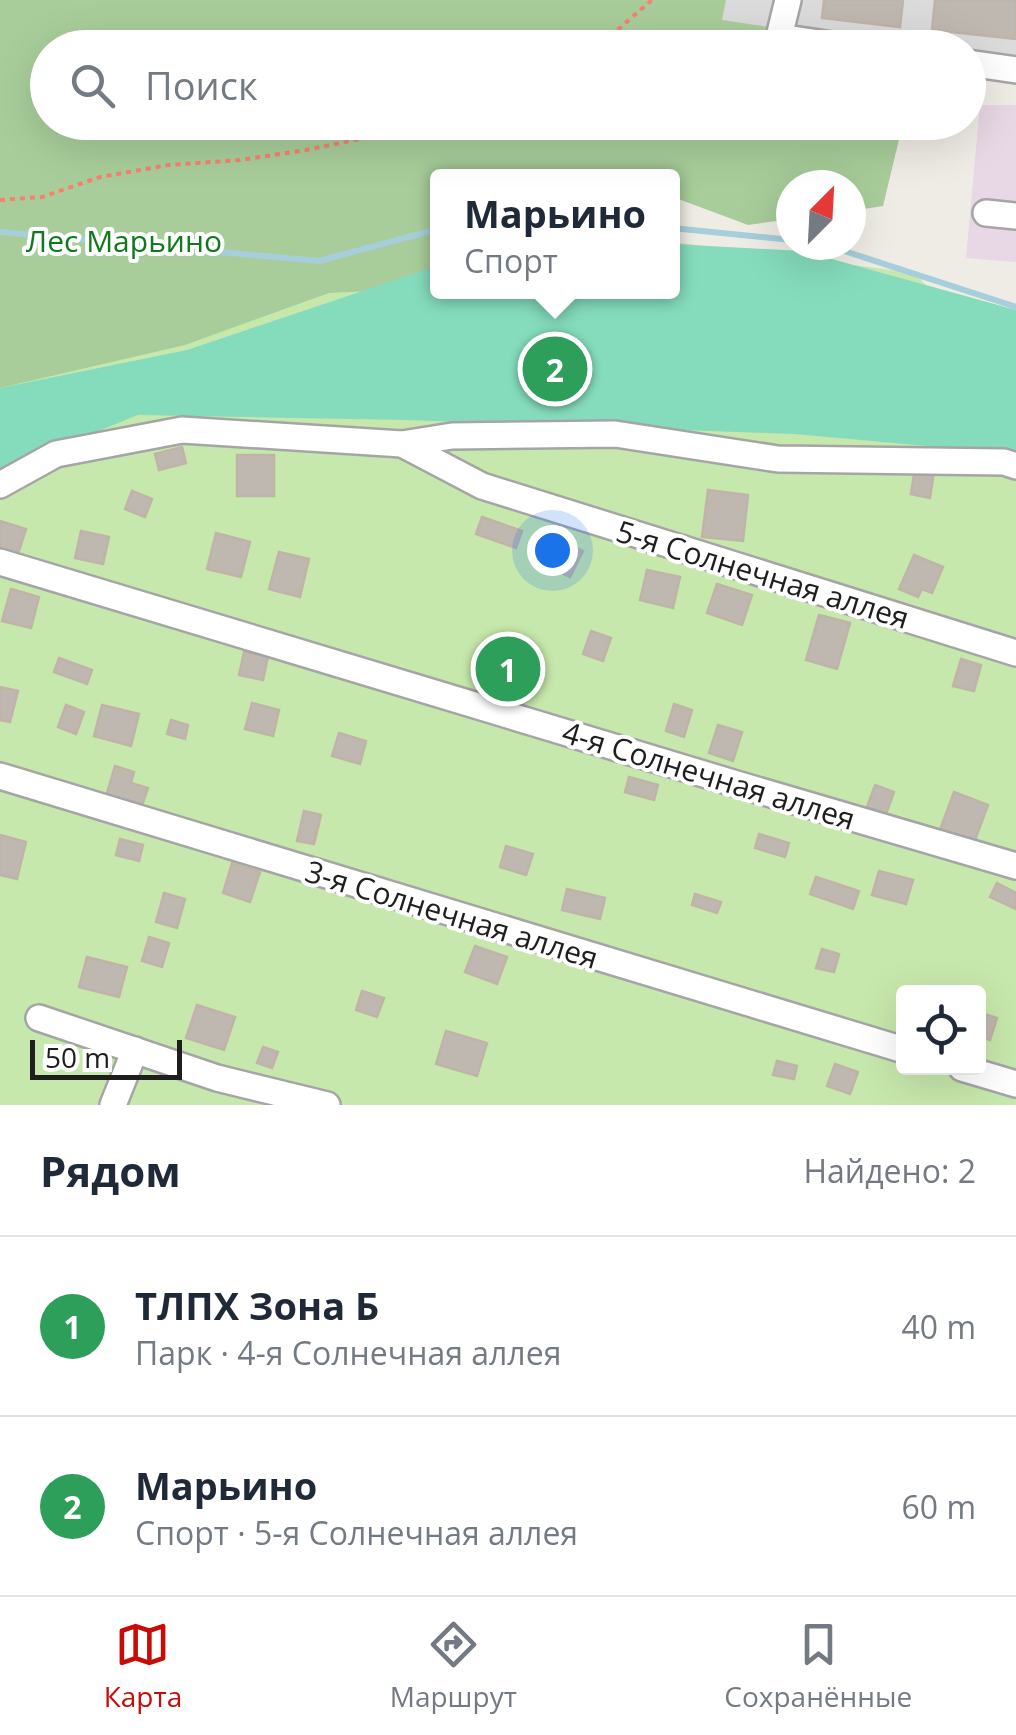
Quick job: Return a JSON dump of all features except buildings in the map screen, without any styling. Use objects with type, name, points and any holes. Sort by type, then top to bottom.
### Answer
[{"type":"street","points":[[781,30],[788,0]]},
{"type":"street","points":[[986,66],[1016,70]]},
{"type":"street","points":[[986,213],[1016,216]]},
{"type":"street","points":[[0,485],[56,454],[182,430],[402,444],[452,436],[615,434],[778,459],[1004,462],[1016,466]]},
{"type":"street","name":"5-я Солнечная аллея","points":[[402,444],[482,486],[1016,653]]},
{"type":"street","name":"4-я Солнечная аллея","points":[[0,562],[1016,866]]},
{"type":"street","name":"3-я Солнечная аллея","points":[[0,776],[896,1048]]},
{"type":"street","points":[[39,1018],[218,1078],[326,1105]]},
{"type":"street","points":[[114,1105],[134,1050]]},
{"type":"street","points":[[986,1075],[1016,1084]]},
{"type":"path","points":[[618,30],[652,0]]},
{"type":"path","points":[[0,200],[42,196],[100,177],[168,165],[240,160],[356,140]]},
{"type":"shaded area","points":[[713,0],[1016,0],[1016,55],[986,52],[986,30],[776,30],[706,23]]},
{"type":"shaded area","points":[[986,105],[1016,105],[1016,262],[966,258],[977,140],[986,140]]},
{"type":"green space","name":"Лес Марьино","points":[[0,0],[726,0],[722,20],[788,30],[30,30],[30,140],[899,140],[883,206],[866,209],[866,170],[776,170],[776,221],[748,225],[680,200],[680,169],[430,169],[430,288],[329,293],[185,345],[0,388]]},
{"type":"green space","points":[[680,243],[776,255],[776,260],[814,260],[915,273],[977,342],[1016,345],[1016,1105],[0,1105],[0,300],[430,263],[430,299],[680,299]]},
{"type":"green space","points":[[680,244],[776,250],[776,260],[835,260],[1016,310],[1016,454],[794,434],[138,415],[0,471],[0,388],[187,350],[430,268],[430,299],[680,299]]},
{"type":"waterway","points":[[680,229],[776,238]]},
{"type":"waterway","points":[[0,232],[319,261],[430,231]]},
{"type":"waterway","points":[[866,258],[1016,307]]},
{"type":"place","name":"Марьино","points":[[555,369]]},
{"type":"place","name":"ТЛПХ Зона Б","points":[[508,669]]}]
